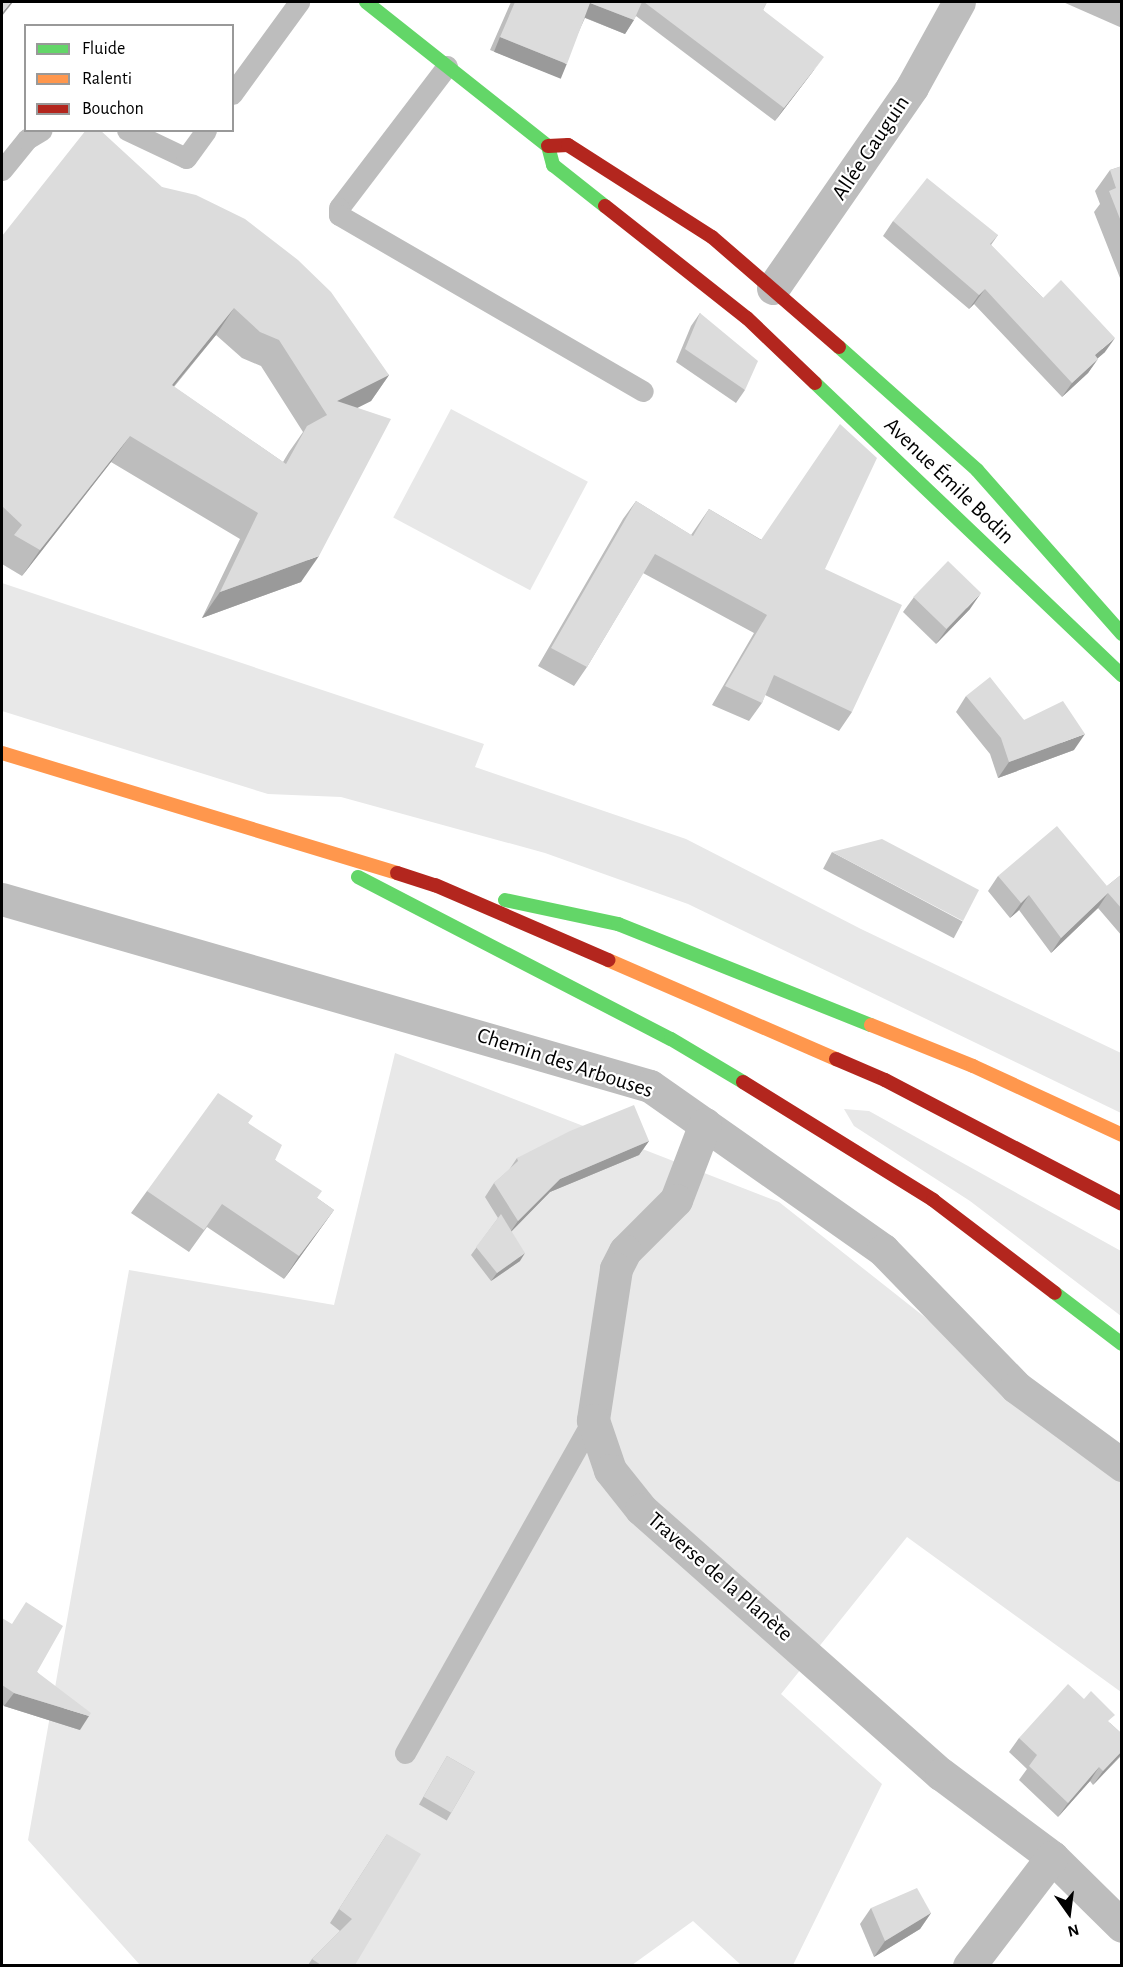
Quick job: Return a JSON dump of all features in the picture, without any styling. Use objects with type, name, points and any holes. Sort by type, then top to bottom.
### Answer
[{"type":"main road","name":"Avenue Émile Bodin","points":[[366,2],[548,146],[553,165],[747,318],[1122,675]]},
{"type":"main road","name":"Avenue Émile Bodin","points":[[548,146],[568,145],[712,237],[773,288],[977,470],[1122,634]]},
{"type":"main road","points":[[747,318],[773,288]]},
{"type":"main road","points":[[2,753],[435,885],[618,924],[973,1066],[1122,1135]]},
{"type":"main road","points":[[287,840],[671,1039],[848,1144],[933,1200],[1122,1344]]},
{"type":"main road","points":[[435,885],[885,1080],[1122,1204]]},
{"type":"street","name":"Allée Gauguin","points":[[773,288],[912,87],[959,2]]},
{"type":"street","name":"Chemin des Arbouses","points":[[2,899],[650,1086],[883,1250],[1016,1387],[1122,1465]]},
{"type":"street","name":"Traverse de la Planète","points":[[705,1124],[676,1200],[625,1251],[616,1269],[593,1420],[610,1470],[641,1509],[941,1774],[1052,1857],[1122,1926]]},
{"type":"street","points":[[969,1965],[1052,1857]]},
{"type":"lane","points":[[234,91],[298,2]]},
{"type":"lane","points":[[447,66],[339,208],[339,215],[643,391]]},
{"type":"lane","points":[[2,170],[27,139],[39,132]]},
{"type":"lane","points":[[131,132],[186,158],[205,132]]},
{"type":"lane","points":[[405,1753],[593,1420]]},
{"type":"shaded area","points":[[451,409],[588,482],[530,590],[393,518]]},
{"type":"shaded area","points":[[2,583],[484,744],[475,767],[686,839],[861,929],[1121,1053],[1121,1113],[688,904],[545,853],[341,797],[268,794],[2,711]]},
{"type":"shaded area","points":[[395,1053],[779,1202],[1121,1472],[1121,1692],[907,1537],[781,1694],[882,1784],[793,1965],[741,1965],[693,1921],[632,1965],[140,1965],[28,1840],[129,1270],[334,1305]]},
{"type":"shaded area","points":[[844,1109],[869,1111],[1121,1251],[1121,1316],[970,1201],[854,1126]]},
{"type":"building","points":[[2,2],[11,2],[2,13]]},
{"type":"building","points":[[515,2],[642,2],[634,20],[590,3],[567,64],[500,37]]},
{"type":"building","points":[[644,2],[767,2],[763,10],[824,57],[784,108]]},
{"type":"building","points":[[84,132],[102,132],[162,187],[196,195],[245,219],[298,260],[331,292],[389,375],[337,401],[391,419],[319,556],[220,592],[258,513],[130,436],[40,550],[14,535],[22,525],[2,506],[2,236]],"holes":[[[234,308],[260,332],[279,340],[327,415],[307,426],[286,464],[172,385]]]},
{"type":"building","points":[[1122,166],[1122,224],[1109,191],[1116,188],[1110,170]]},
{"type":"building","points":[[927,178],[998,235],[990,244],[1043,298],[1061,280],[1115,338],[1095,355],[1098,359],[1072,383],[985,289],[979,295],[893,221]]},
{"type":"building","points":[[700,313],[758,361],[745,390],[685,349]]},
{"type":"building","points":[[840,424],[877,458],[825,569],[902,605],[852,712],[774,675],[762,703],[725,686],[767,615],[655,554],[587,667],[551,648],[636,501],[693,536],[709,509],[761,540]]},
{"type":"building","points":[[948,561],[981,593],[946,629],[913,597]]},
{"type":"building","points":[[990,677],[1024,720],[1063,701],[1085,734],[1009,762],[1001,738],[966,696]]},
{"type":"building","points":[[1057,826],[1107,886],[1122,874],[1122,909],[1108,893],[1061,938],[1029,895],[1021,903],[998,876]]},
{"type":"building","points":[[882,839],[979,890],[963,921],[832,852]]},
{"type":"building","points":[[218,1093],[253,1116],[248,1123],[282,1145],[275,1160],[322,1191],[317,1198],[334,1210],[299,1256],[222,1204],[204,1230],[147,1191]]},
{"type":"building","points":[[634,1105],[649,1141],[560,1179],[518,1221],[494,1183],[518,1161],[517,1158],[570,1131]]},
{"type":"building","points":[[501,1214],[525,1253],[497,1273],[476,1247]]},
{"type":"building","points":[[26,1602],[63,1626],[37,1672],[91,1713],[89,1716],[14,1693],[2,1685],[2,1618],[12,1624]]},
{"type":"building","points":[[1068,1684],[1084,1699],[1091,1691],[1115,1715],[1108,1721],[1122,1734],[1122,1751],[1103,1771],[1099,1767],[1068,1803],[1029,1766],[1037,1755],[1019,1738]]},
{"type":"building","points":[[447,1756],[475,1772],[451,1813],[424,1797]]},
{"type":"building","points":[[387,1834],[421,1854],[355,1965],[321,1965],[312,1959],[352,1919],[339,1909]]},
{"type":"building","points":[[917,1888],[931,1913],[885,1941],[871,1908]]},
{"type":"traffic: fast","points":[[366,2],[548,146],[553,165],[605,206]]},
{"type":"traffic: fast","points":[[839,347],[977,470],[1122,634]]},
{"type":"traffic: fast","points":[[815,383],[1122,675]]},
{"type":"traffic: fast","points":[[358,877],[671,1039],[743,1082]]},
{"type":"traffic: fast","points":[[505,900],[618,924],[871,1025]]},
{"type":"traffic: fast","points":[[1055,1293],[1122,1344]]},
{"type":"traffic: slow","points":[[2,753],[397,873]]},
{"type":"traffic: slow","points":[[608,960],[836,1059]]},
{"type":"traffic: slow","points":[[871,1025],[973,1066],[1122,1135]]},
{"type":"traffic: jam","points":[[548,146],[568,145],[712,237],[839,347]]},
{"type":"traffic: jam","points":[[605,206],[747,318],[815,383]]},
{"type":"traffic: jam","points":[[397,873],[435,885],[608,960]]},
{"type":"traffic: jam","points":[[836,1059],[885,1080],[1122,1204]]},
{"type":"traffic: jam","points":[[743,1082],[933,1200],[1055,1293]]}]
